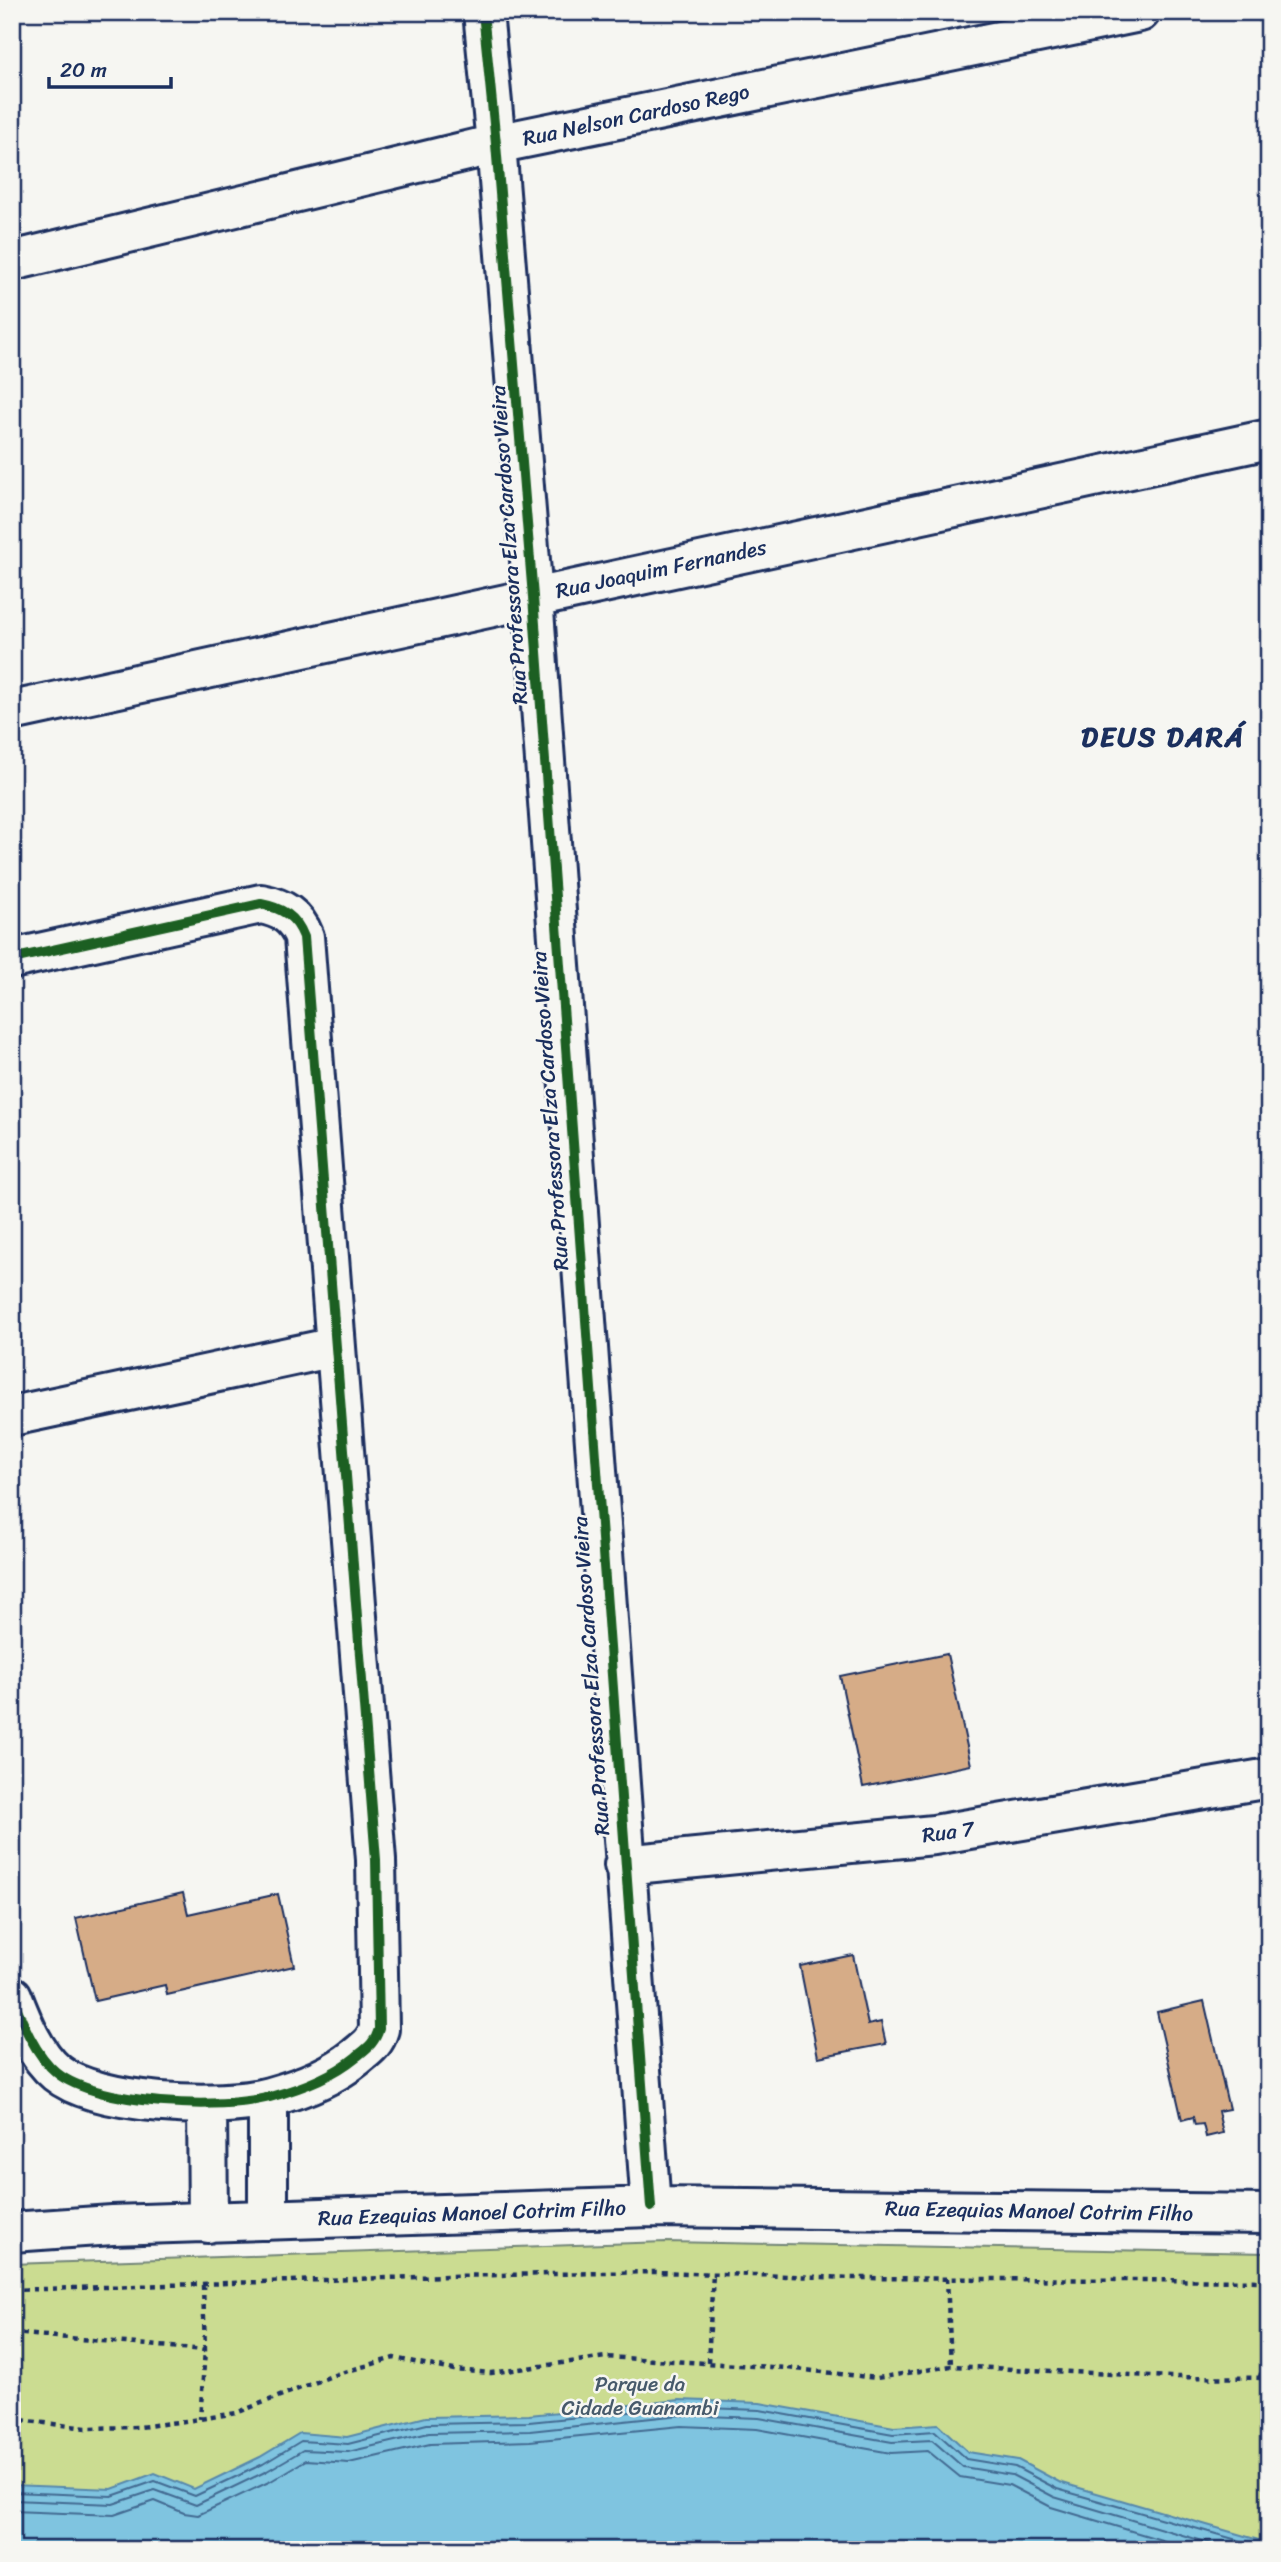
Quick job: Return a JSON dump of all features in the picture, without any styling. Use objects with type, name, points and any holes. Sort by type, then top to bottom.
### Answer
[{"type":"street","name":"Rua Professora Elza Cardoso Vieira","points":[[483,12],[533,597],[651,2207]]},
{"type":"street","name":"Rua Nelson Cardoso Rego","points":[[12,261],[496,144],[1140,12]]},
{"type":"street","name":"Rua Joaquim Fernandes","points":[[12,711],[1269,439]]},
{"type":"street","points":[[12,959],[261,904],[278,908],[291,916],[304,937],[376,1860],[379,2029],[375,2041],[346,2066],[268,2098],[207,2104],[106,2096],[79,2087],[56,2073],[26,2032],[12,1996]]},
{"type":"street","points":[[12,1416],[335,1347]]},
{"type":"street","name":"Rua 7","points":[[624,1865],[934,1835],[1269,1778]]},
{"type":"street","points":[[268,2098],[268,2220]]},
{"type":"street","points":[[207,2104],[208,2223]]},
{"type":"street","name":"Rua Ezequias Manoel Cotrim Filho","points":[[12,2232],[651,2207],[1269,2214]]},
{"type":"path","points":[[708,2362],[713,2274]]},
{"type":"path","points":[[12,2290],[448,2276],[713,2274],[1269,2281]]},
{"type":"path","points":[[947,2278],[951,2366]]},
{"type":"path","points":[[200,2419],[205,2350],[203,2285]]},
{"type":"path","points":[[12,2333],[205,2350]]},
{"type":"path","points":[[1260,2378],[1269,2339]]},
{"type":"path","points":[[12,2419],[86,2428],[140,2427],[200,2419],[236,2413],[337,2374],[394,2358],[454,2370],[491,2373],[606,2357],[708,2362],[877,2378],[951,2366],[1269,2378]]},
{"type":"green space","name":"Parque da Cidade Guanambi","points":[[666,2242],[1269,2253],[1269,2550],[12,2550],[12,2264]]},
{"type":"water","points":[[680,2400],[760,2403],[894,2427],[938,2424],[968,2452],[1018,2460],[1059,2482],[1269,2543],[1269,2550],[12,2550],[12,2485],[112,2489],[155,2473],[194,2489],[260,2457],[300,2433],[347,2437],[426,2417],[529,2415]]},
{"type":"building","points":[[12,1301],[21,1338],[12,1340]]},
{"type":"building","points":[[947,1654],[971,1765],[863,1787],[840,1676]]},
{"type":"building","points":[[183,1893],[188,1914],[278,1894],[294,1966],[167,1995],[165,1985],[95,2001],[76,1918]]},
{"type":"building","points":[[853,1955],[868,2025],[881,2022],[886,2044],[818,2057],[800,1966]]},
{"type":"building","points":[[1204,2001],[1229,2109],[1218,2111],[1223,2133],[1206,2137],[1203,2124],[1195,2125],[1193,2117],[1182,2120],[1157,2012]]},
{"type":"cycle path","points":[[483,12],[533,597],[651,2207]]},
{"type":"cycle path","points":[[12,959],[261,904],[287,914],[304,937],[376,1860],[379,2029],[370,2045],[347,2064],[292,2090],[249,2101],[192,2104],[160,2102],[100,2092],[75,2084],[57,2073],[36,2048],[12,1996]]},
{"type":"district","name":"DEUS DARÁ","points":[[1163,736]]}]
